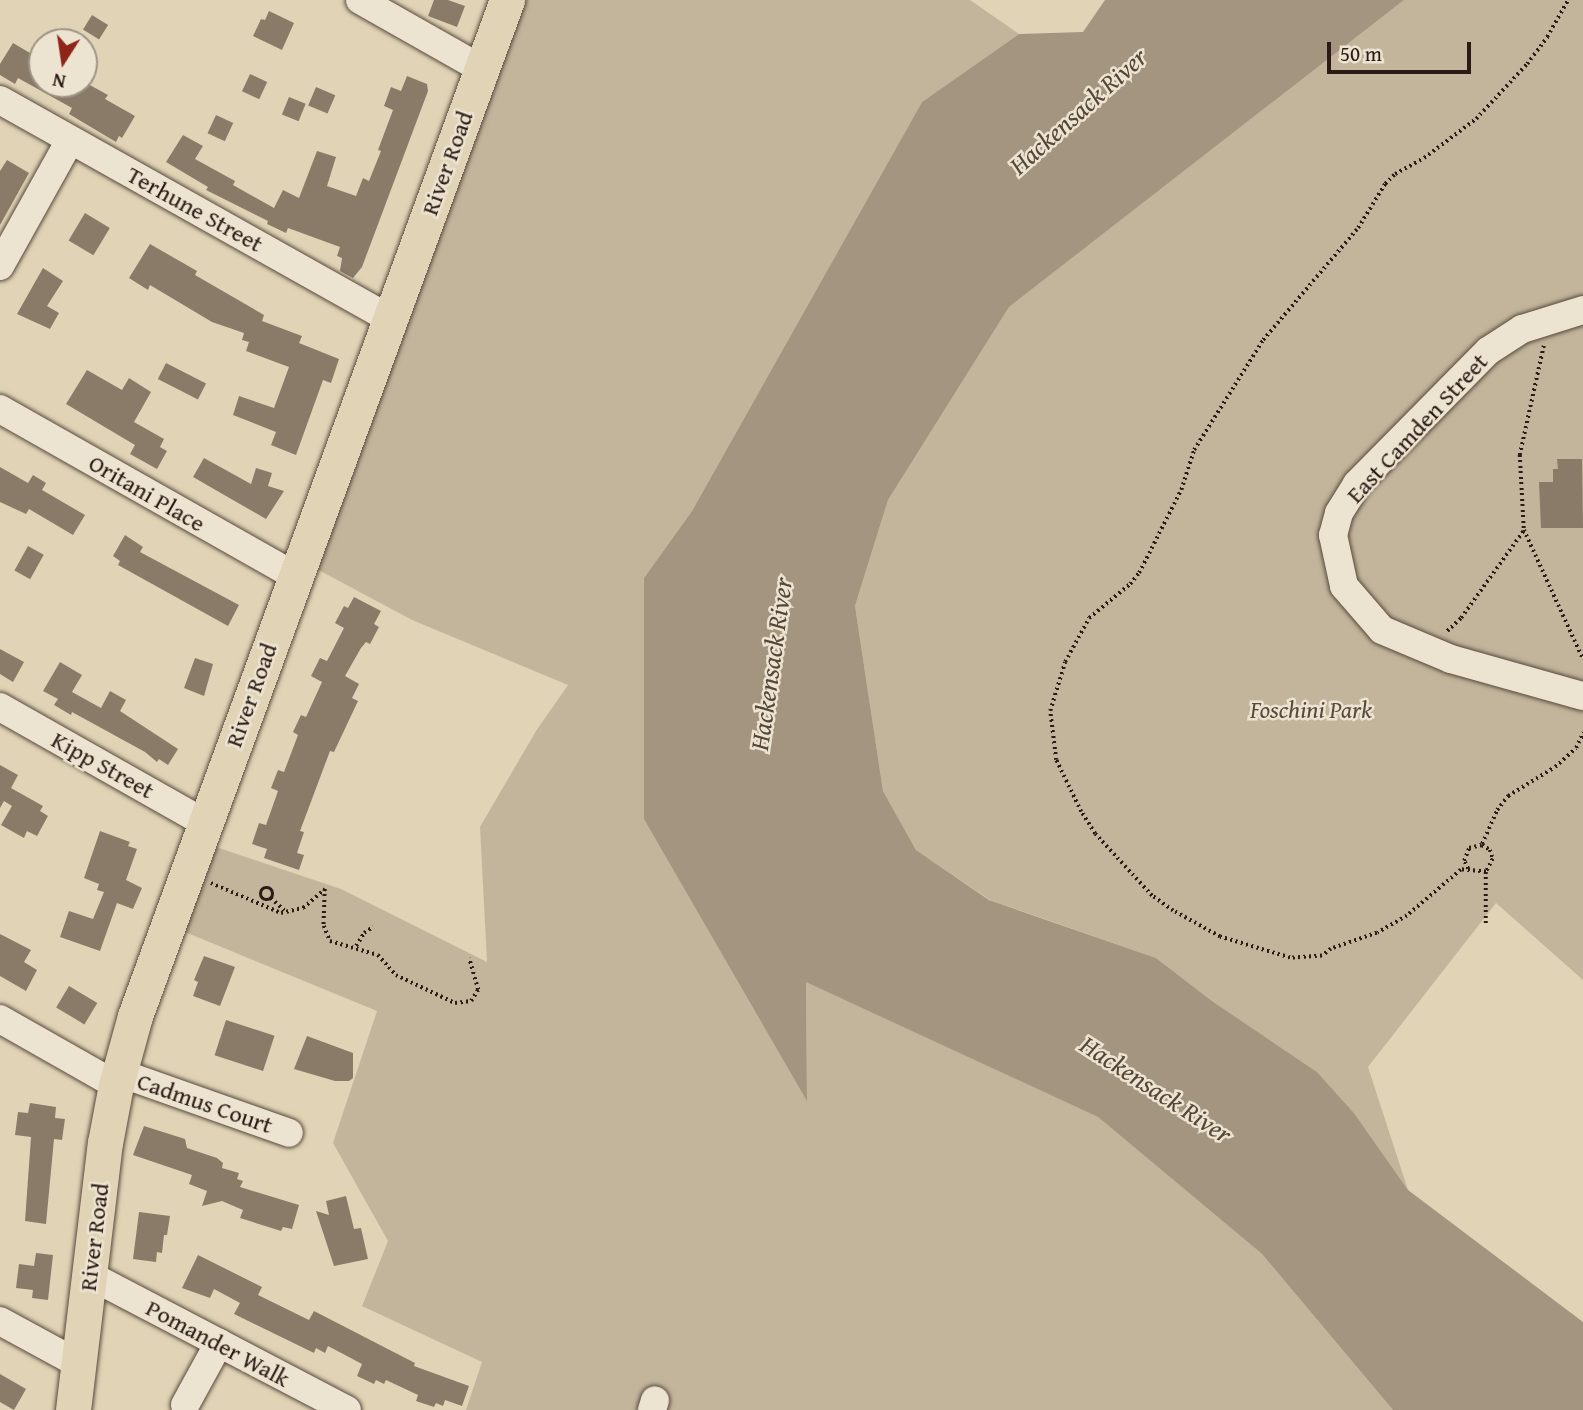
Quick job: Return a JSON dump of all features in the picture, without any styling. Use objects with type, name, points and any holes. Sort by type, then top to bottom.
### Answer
[{"type":"main road","name":"River Road","points":[[74,1410],[105,1143],[135,1016],[507,0]]},
{"type":"street","points":[[360,0],[482,69]]},
{"type":"street","name":"Terhune Street","points":[[0,100],[389,318]]},
{"type":"street","points":[[0,266],[70,140]]},
{"type":"street","name":"East Camden Street","points":[[1583,310],[1522,329],[1488,351],[1357,484],[1339,513],[1333,535],[1344,586],[1382,630],[1420,647],[1583,696]]},
{"type":"street","name":"Oritani Place","points":[[0,409],[295,576]]},
{"type":"street","name":"Kipp Street","points":[[0,707],[205,823]]},
{"type":"street","name":"Cadmus Court","points":[[0,1019],[118,1079],[289,1133]]},
{"type":"street","name":"Pomander Walk","points":[[89,1275],[347,1410]]},
{"type":"street","points":[[0,1321],[79,1364]]},
{"type":"street","points":[[185,1405],[219,1343]]},
{"type":"path","points":[[1468,869],[1452,876],[1407,916],[1377,933],[1311,959],[1266,953],[1220,937],[1152,896],[1095,834],[1081,812],[1056,760],[1050,711],[1065,662],[1089,618],[1130,584],[1139,573],[1181,490],[1194,450],[1263,340],[1358,228],[1385,184],[1395,174],[1424,158],[1476,119],[1527,64],[1547,37],[1568,0]]},
{"type":"path","points":[[1549,320],[1520,455],[1524,530],[1583,659]]},
{"type":"path","points":[[1420,647],[1445,634],[1461,618],[1524,530]]},
{"type":"path","points":[[1482,845],[1497,810],[1508,796],[1555,767],[1576,748],[1583,733]]},
{"type":"path","points":[[1486,872],[1476,873],[1468,869],[1464,861],[1466,852],[1473,846],[1482,845],[1493,855],[1492,864],[1486,872],[1486,924]]},
{"type":"path","points":[[187,873],[260,901],[276,912],[308,906],[324,889],[326,937],[378,955],[401,978],[455,1003],[471,1001],[478,990],[469,958]]},
{"type":"path","points":[[260,901],[262,891],[267,888],[272,891],[271,898]]},
{"type":"path","points":[[260,901],[271,898]]},
{"type":"path","points":[[271,898],[286,912]]},
{"type":"path","points":[[356,946],[363,933],[373,927]]},
{"type":"green space","points":[[507,0],[970,0],[1019,34],[922,102],[692,511],[644,578],[807,1099],[806,981],[1098,1117],[1262,1254],[1393,1410],[466,1410],[482,1362],[362,1306],[388,1241],[333,1143],[377,1011],[168,925],[198,841],[341,889],[487,962],[480,827],[536,731],[568,685],[412,620],[300,560]]},
{"type":"green space","name":"Foschini Park","points":[[1404,0],[1583,0],[1583,980],[1496,903],[1368,1067],[1408,1190],[1354,1113],[1317,1072],[1212,1001],[1156,958],[990,900],[916,850],[883,791],[855,606],[888,500],[1009,307]]},
{"type":"water","name":"Hackensack River","points":[[1105,0],[1404,0],[1009,307],[888,500],[855,606],[883,791],[916,850],[989,900],[1156,958],[1212,1001],[1317,1072],[1354,1113],[1408,1190],[1583,1322],[1583,1410],[1393,1410],[1262,1254],[1098,1117],[806,982],[807,1101],[644,819],[644,578],[692,511],[922,102],[1019,34],[1083,32]]},
{"type":"building","points":[[434,0],[448,0],[465,6],[457,27],[428,16]]},
{"type":"building","points":[[269,11],[294,23],[282,50],[253,36],[261,19],[265,20]]},
{"type":"building","points":[[92,15],[108,25],[99,39],[98,28],[84,28]]},
{"type":"building","points":[[13,43],[28,52],[28,84],[18,78],[15,84],[0,75],[0,64]]},
{"type":"building","points":[[250,74],[267,82],[259,99],[242,91]]},
{"type":"building","points":[[407,76],[427,84],[428,91],[362,267],[353,278],[340,271],[342,258],[337,256],[340,247],[288,228],[286,233],[267,224],[268,221],[206,190],[208,187],[166,162],[183,135],[203,146],[195,159],[235,181],[233,185],[274,208],[283,190],[299,198],[317,151],[336,157],[327,186],[356,196],[363,178],[369,181],[381,151],[378,150],[393,110],[384,106],[391,87],[401,91]]},
{"type":"building","points":[[316,87],[335,95],[328,114],[308,105]]},
{"type":"building","points":[[98,90],[108,95],[105,99],[135,116],[122,138],[119,136],[116,142],[69,114],[72,108],[54,98],[98,98]]},
{"type":"building","points":[[289,97],[306,104],[299,121],[282,115]]},
{"type":"building","points":[[216,115],[233,123],[225,141],[208,133]]},
{"type":"building","points":[[7,160],[29,173],[0,225],[0,171]]},
{"type":"building","points":[[85,213],[110,228],[93,255],[69,240]]},
{"type":"building","points":[[150,244],[197,271],[195,275],[264,315],[262,321],[302,336],[299,343],[339,359],[331,383],[323,380],[296,455],[271,445],[276,432],[233,415],[239,396],[274,408],[289,367],[246,351],[249,342],[242,340],[244,333],[212,322],[150,285],[148,290],[129,278]]},
{"type":"building","points":[[43,268],[63,281],[47,306],[59,313],[50,329],[17,314]]},
{"type":"building","points":[[166,363],[206,383],[198,399],[158,379]]},
{"type":"building","points":[[87,370],[122,390],[129,378],[151,392],[134,422],[164,439],[160,447],[167,451],[157,469],[130,454],[135,445],[66,404]]},
{"type":"building","points":[[204,458],[251,484],[256,468],[272,473],[268,486],[284,491],[266,519],[193,477]]},
{"type":"building","points":[[1557,459],[1582,459],[1583,528],[1541,528],[1539,482],[1553,482],[1553,469],[1558,469]]},
{"type":"building","points":[[0,467],[28,483],[33,475],[46,483],[42,490],[85,515],[73,535],[29,509],[26,514],[0,502]]},
{"type":"building","points":[[125,535],[143,547],[140,552],[239,605],[228,626],[118,565],[120,561],[113,556]]},
{"type":"building","points":[[28,546],[44,555],[30,579],[14,570]]},
{"type":"building","points":[[354,597],[381,611],[374,624],[379,627],[370,644],[366,642],[361,648],[345,676],[359,684],[352,698],[358,701],[334,752],[330,751],[300,831],[304,832],[297,853],[304,855],[299,870],[264,858],[267,849],[252,844],[259,823],[266,825],[278,791],[271,788],[278,770],[284,772],[298,735],[293,732],[301,715],[306,717],[322,682],[311,676],[320,658],[327,661],[344,628],[335,623],[344,606],[348,608]]},
{"type":"building","points":[[0,649],[24,662],[13,682],[0,674]]},
{"type":"building","points":[[195,658],[213,664],[204,696],[184,688]]},
{"type":"building","points":[[60,662],[82,675],[72,692],[101,708],[110,691],[126,700],[120,711],[178,749],[168,765],[159,759],[157,762],[145,752],[54,705],[58,699],[43,691]]},
{"type":"building","points":[[0,765],[18,775],[11,788],[43,806],[40,811],[48,816],[37,836],[27,831],[24,838],[1,825],[12,806],[4,801],[0,808]]},
{"type":"building","points":[[100,831],[130,842],[128,846],[137,849],[126,880],[142,888],[133,909],[117,903],[100,951],[60,937],[69,911],[93,919],[104,892],[97,890],[99,884],[84,878]]},
{"type":"building","points":[[0,934],[31,950],[24,962],[37,970],[26,991],[0,976]]},
{"type":"building","points":[[204,956],[235,967],[220,1006],[193,996],[198,982],[194,980]]},
{"type":"building","points":[[69,986],[97,1003],[84,1024],[56,1007]]},
{"type":"building","points":[[226,1020],[275,1036],[263,1071],[215,1055]]},
{"type":"building","points":[[307,1036],[353,1053],[353,1078],[349,1081],[335,1081],[294,1069]]},
{"type":"building","points":[[30,1103],[56,1107],[55,1118],[65,1119],[62,1140],[54,1139],[46,1224],[25,1221],[31,1137],[15,1135],[18,1112],[28,1113]]},
{"type":"building","points":[[144,1126],[185,1139],[187,1148],[217,1158],[223,1163],[222,1168],[239,1173],[237,1179],[243,1181],[240,1187],[299,1205],[292,1229],[283,1227],[281,1231],[240,1218],[243,1210],[222,1201],[202,1206],[207,1191],[189,1184],[192,1175],[133,1155]]},
{"type":"building","points":[[346,1196],[354,1229],[361,1228],[368,1259],[334,1266],[316,1211],[329,1215],[326,1201]]},
{"type":"building","points":[[139,1212],[170,1216],[162,1253],[157,1252],[156,1262],[133,1259]]},
{"type":"building","points":[[36,1253],[53,1255],[48,1300],[32,1298],[33,1290],[16,1288],[19,1264],[34,1266]]},
{"type":"building","points":[[198,1255],[262,1287],[258,1295],[309,1320],[314,1311],[415,1363],[414,1366],[469,1386],[462,1406],[445,1400],[443,1406],[436,1403],[434,1407],[416,1401],[418,1395],[386,1380],[384,1384],[376,1380],[374,1384],[357,1376],[362,1364],[328,1346],[325,1353],[316,1348],[314,1353],[234,1314],[240,1303],[214,1289],[210,1298],[182,1288]]},
{"type":"building","points":[[0,1374],[26,1389],[14,1410],[0,1402]]}]
